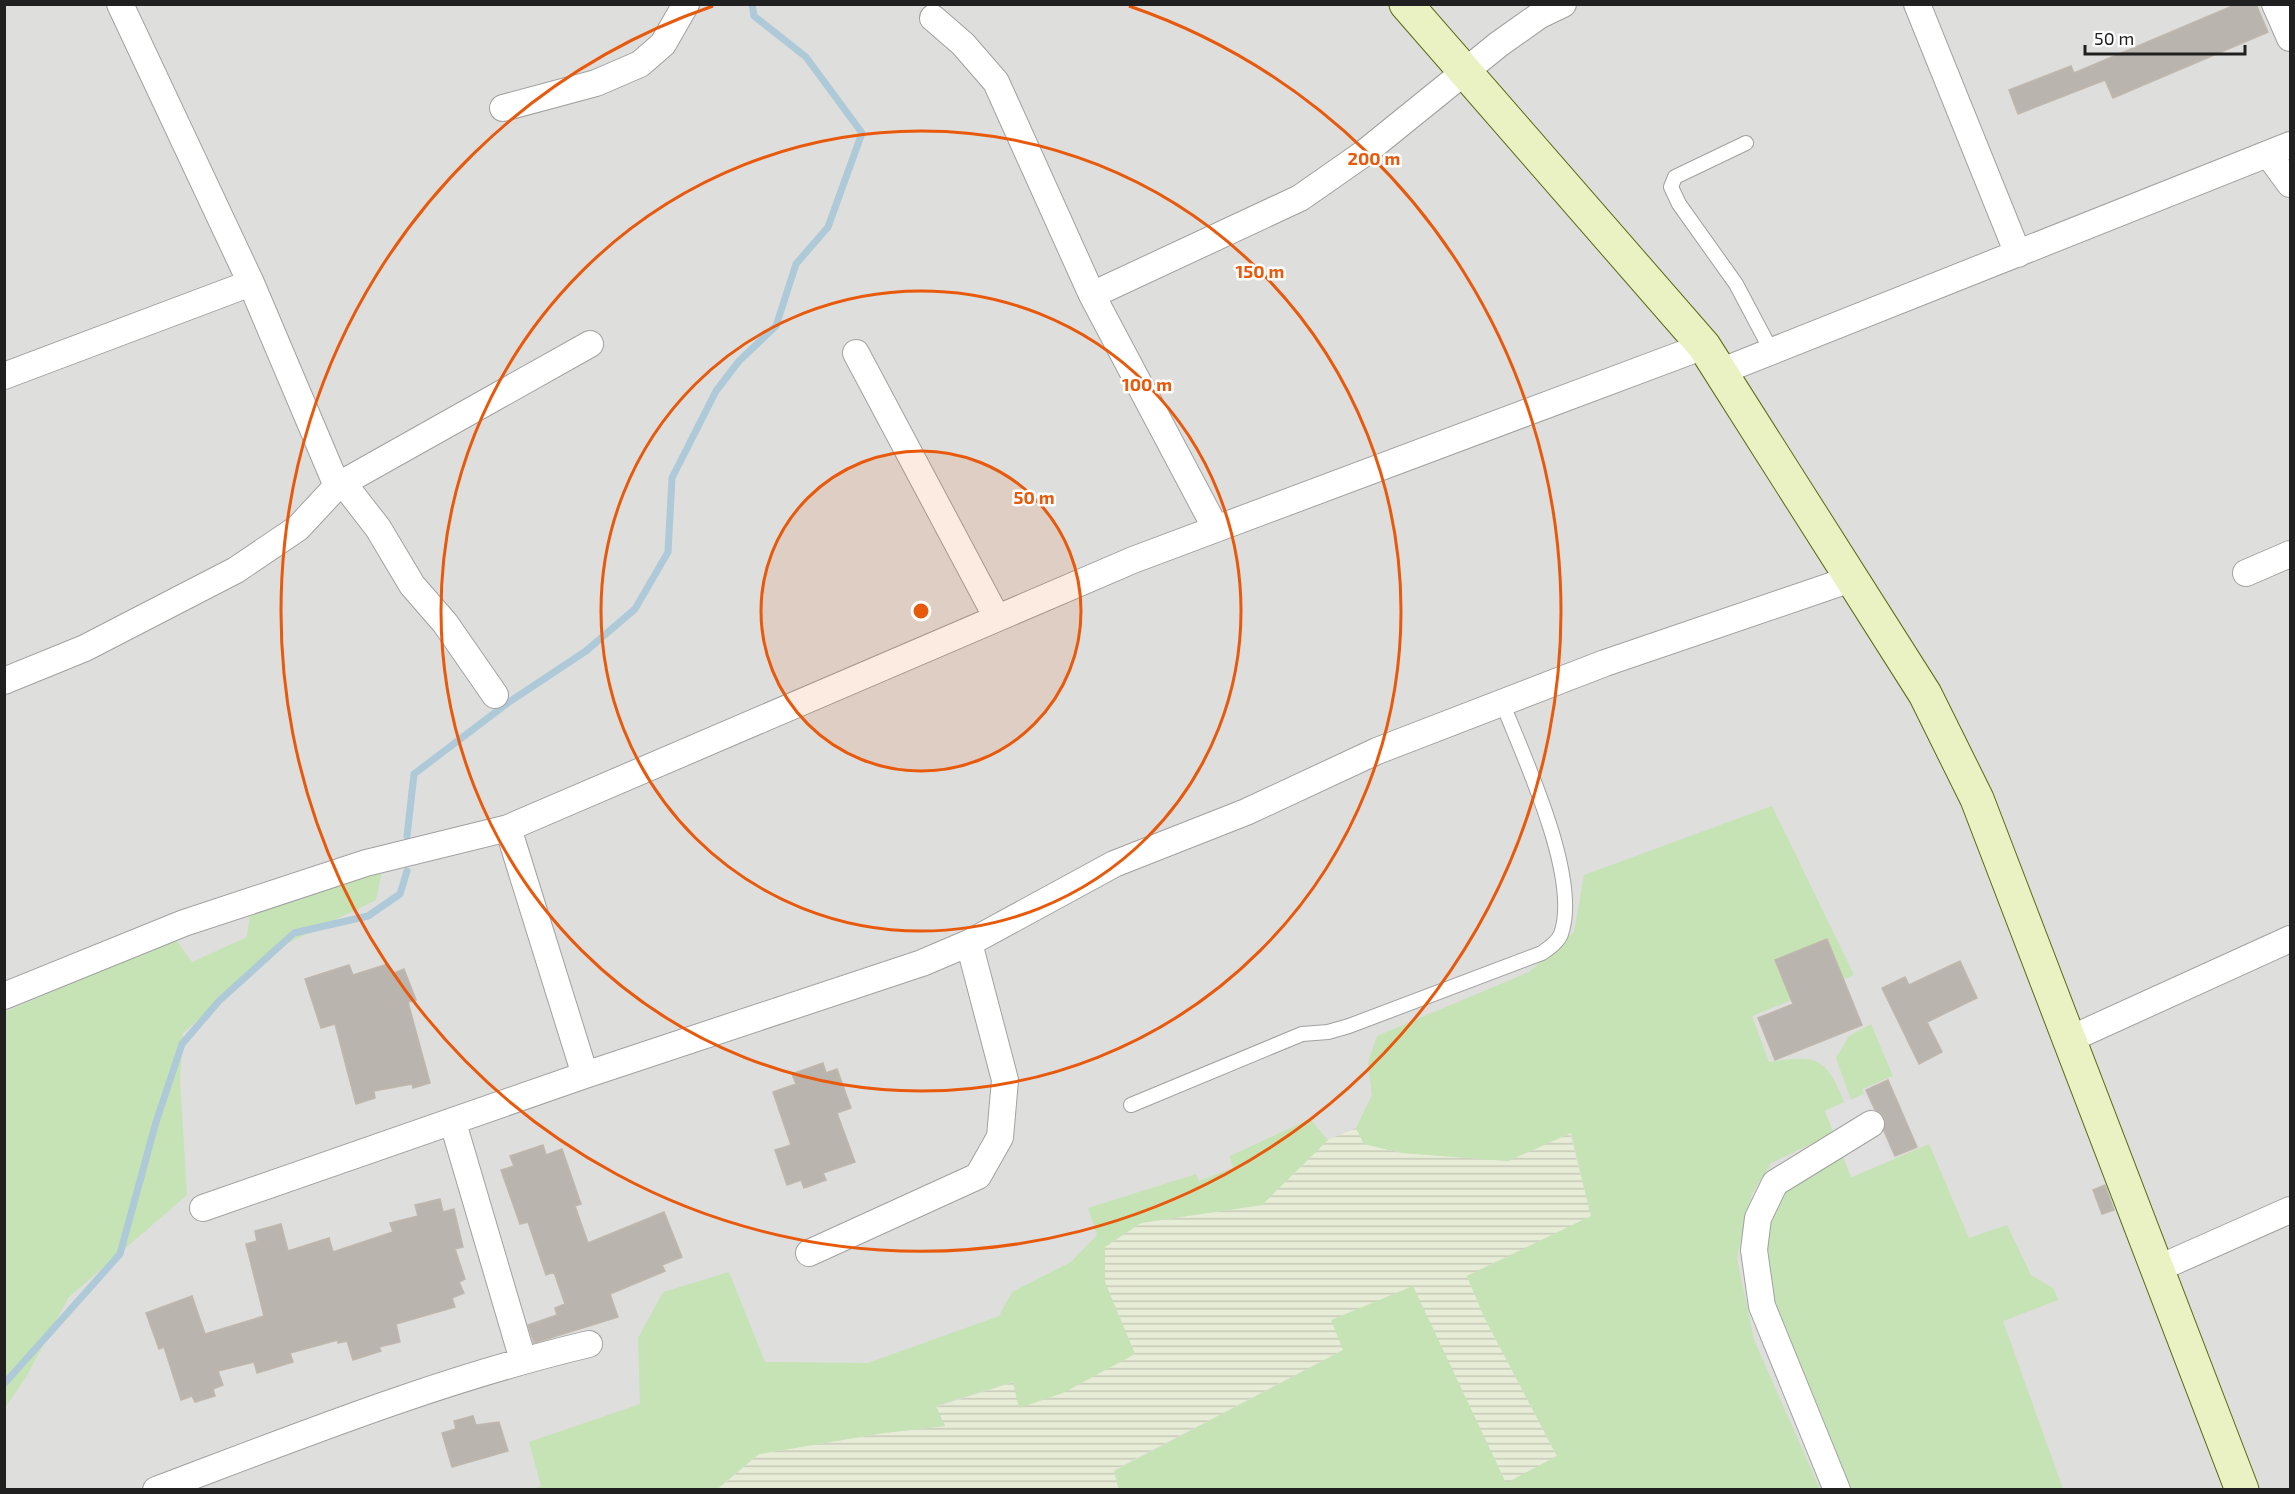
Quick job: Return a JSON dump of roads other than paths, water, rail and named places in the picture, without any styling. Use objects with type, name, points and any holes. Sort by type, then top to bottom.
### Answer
[{"type":"street","points":[[120,4],[251,283],[340,485],[378,528],[412,585],[445,623],[495,695]]},
{"type":"street","points":[[503,108],[596,83],[640,64],[663,44],[686,4]]},
{"type":"street","points":[[1406,4],[1713,358],[1854,578],[1925,694],[1977,799],[2242,1490]]},
{"type":"street","points":[[1092,295],[1300,198],[1363,154],[1507,38],[1540,15],[1563,4]]},
{"type":"street","points":[[1917,4],[2018,254]]},
{"type":"street","points":[[2275,4],[2290,38]]},
{"type":"street","points":[[933,18],[963,44],[996,82],[1092,295],[1215,529]]},
{"type":"street","points":[[4,996],[184,923],[366,863],[508,828],[1134,560],[1215,529],[1713,358],[1772,352],[2279,150],[2290,183]]},
{"type":"street","points":[[4,376],[251,283]]},
{"type":"street","points":[[4,681],[84,648],[236,570],[298,528],[340,485],[590,344]]},
{"type":"street","points":[[856,353],[997,618]]},
{"type":"street","points":[[2246,573],[2290,554]]},
{"type":"street","points":[[203,1208],[922,963],[969,943],[1114,864],[1246,812],[1377,751],[1605,663],[1854,578]]},
{"type":"street","points":[[508,828],[585,1076]]},
{"type":"street","points":[[2068,1040],[2290,939]]},
{"type":"street","points":[[809,1253],[978,1176],[1000,1137],[1005,1080],[969,943]]},
{"type":"street","points":[[453,1123],[523,1360]]},
{"type":"street","points":[[1837,1490],[1762,1306],[1754,1250],[1758,1218],[1775,1183],[1871,1124]]},
{"type":"street","points":[[2157,1269],[2290,1210]]},
{"type":"street","points":[[156,1490],[352,1416],[523,1360],[589,1344]]},
{"type":"lane","points":[[1746,142],[1675,177],[1671,187],[1679,204],[1736,284],[1772,352]]},
{"type":"lane","points":[[1131,1105],[1302,1034],[1328,1032],[1349,1026],[1542,953],[1561,937],[1564,921],[1563,870],[1552,832],[1502,702]]},
{"type":"waterway","points":[[407,836],[414,774],[509,702],[586,651],[635,609],[668,552],[672,478],[716,391],[739,361],[776,326],[796,264],[828,227],[862,133],[806,57],[754,16],[752,4]]},
{"type":"waterway","points":[[4,1384],[120,1254],[156,1122],[182,1044],[219,1001],[294,933],[368,916],[400,894],[407,871]]}]
